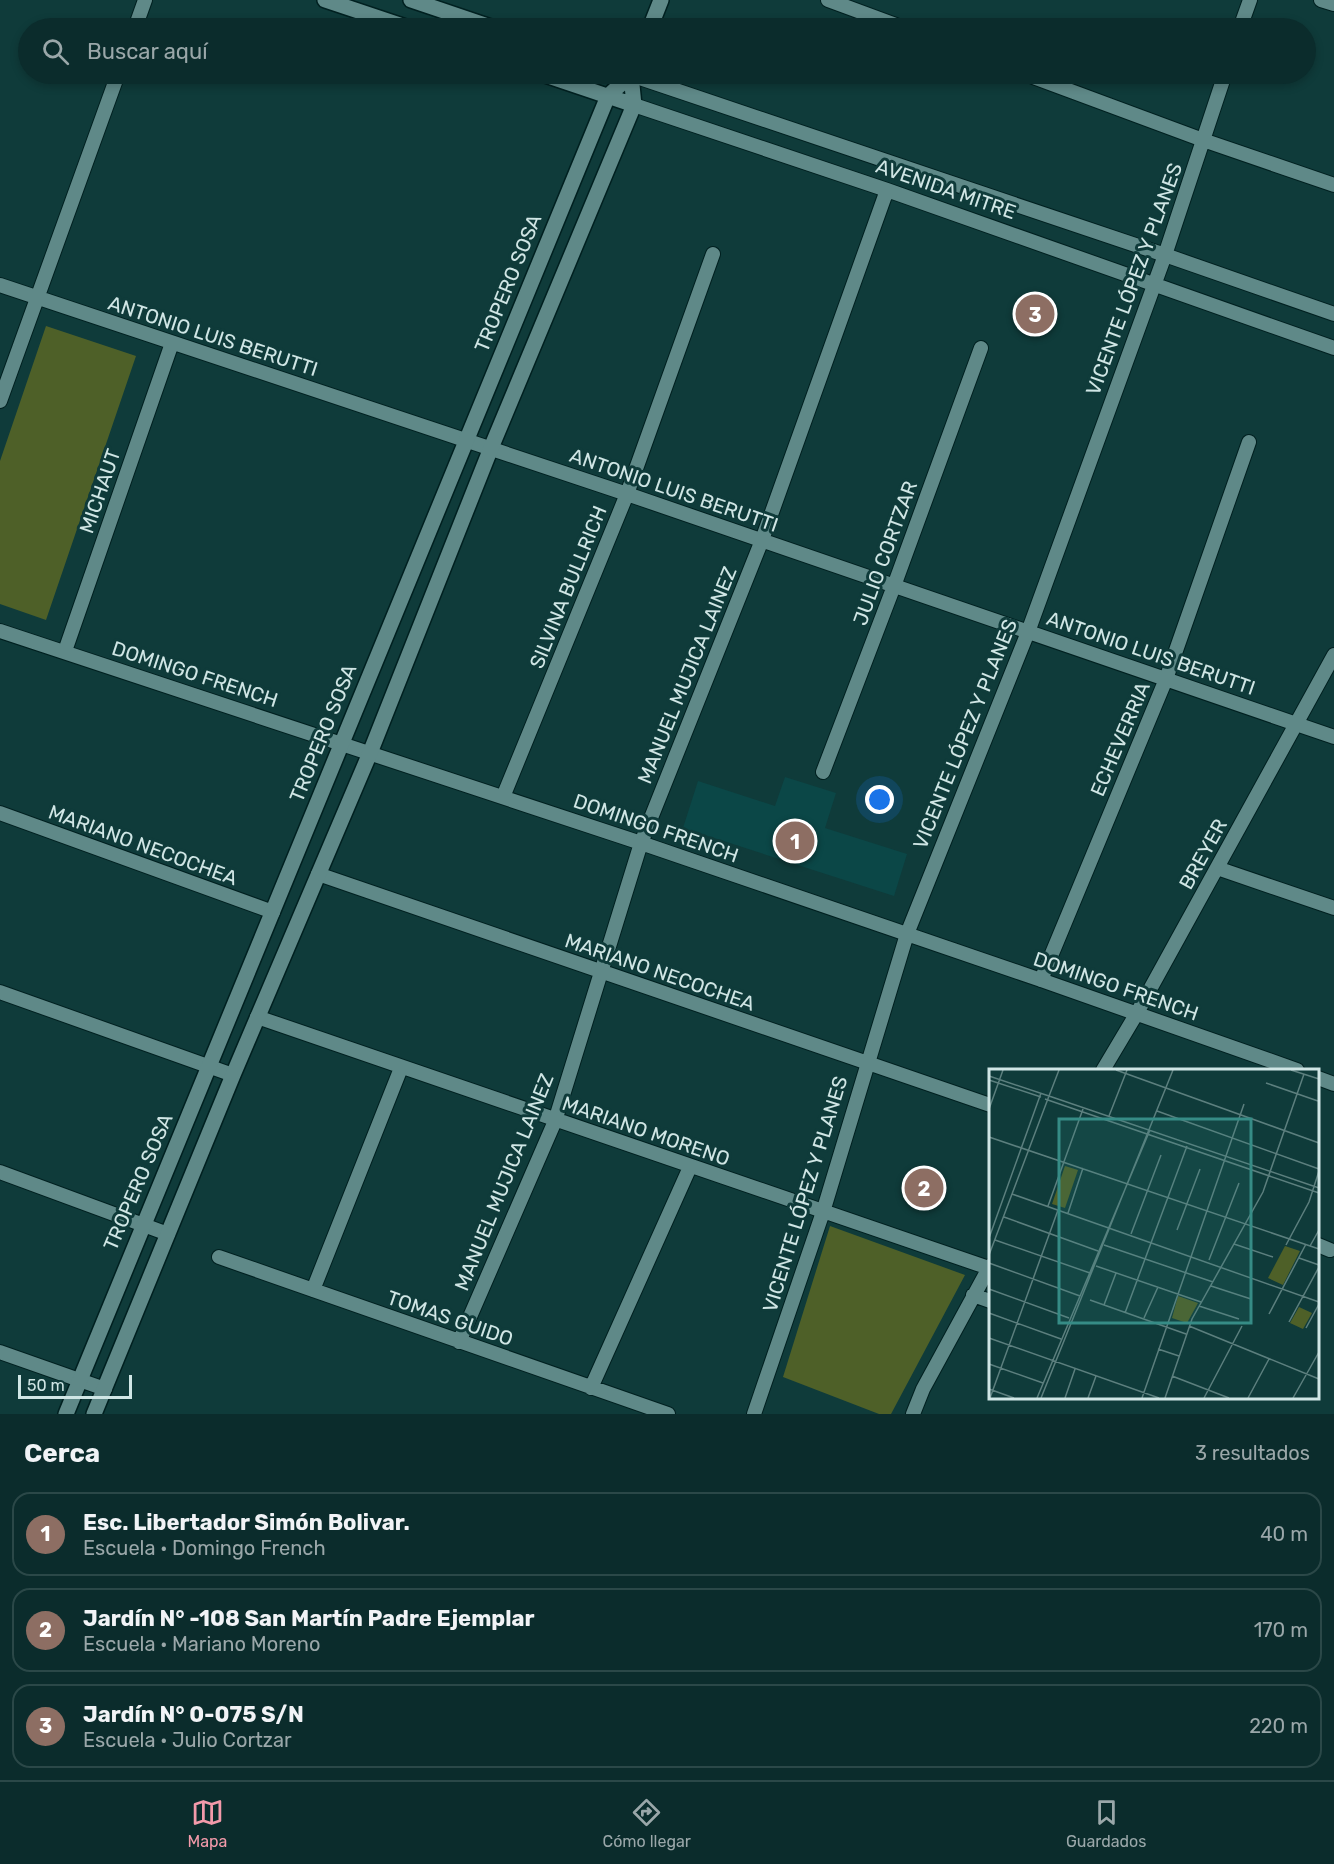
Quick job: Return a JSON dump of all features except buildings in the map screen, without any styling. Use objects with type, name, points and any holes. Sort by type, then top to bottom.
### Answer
[{"type":"street","points":[[139,18],[145,0]]},
{"type":"street","points":[[325,0],[379,18]]},
{"type":"street","points":[[411,0],[464,18]]},
{"type":"street","points":[[654,18],[661,0]]},
{"type":"street","points":[[828,0],[877,18]]},
{"type":"street","points":[[1244,18],[1250,0]]},
{"type":"street","points":[[1321,0],[1334,4]]},
{"type":"street","points":[[0,401],[114,84]]},
{"type":"street","name":"AVENIDA MITRE","points":[[572,84],[887,190],[1334,348]]},
{"type":"street","name":"TROPERO SOSA","points":[[66,1414],[608,96],[619,84]]},
{"type":"street","points":[[94,1414],[257,1017],[370,753],[490,448],[634,105],[631,84]]},
{"type":"street","name":"AVENIDA MITRE","points":[[659,84],[1334,314]]},
{"type":"street","points":[[1052,84],[1203,140],[1334,185]]},
{"type":"street","name":"VICENTE LÓPEZ Y PLANES","points":[[754,1414],[823,1212],[866,1063],[907,934],[1028,632],[1165,255],[1223,84]]},
{"type":"street","name":"MANUEL MUJICA LAINEZ","points":[[459,1342],[555,1121],[641,843],[762,540],[887,190]]},
{"type":"street","name":"SILVINA BULLRICH","points":[[503,797],[627,494],[713,254]]},
{"type":"street","name":"ANTONIO LUIS BERUTTI","points":[[0,285],[627,494],[1334,737]]},
{"type":"street","name":"MICHAUT","points":[[64,651],[172,343]]},
{"type":"street","name":"JULIO CORTZAR","points":[[823,772],[981,348]]},
{"type":"street","name":"ECHEVERRIA","points":[[1041,980],[1166,679],[1250,442]]},
{"type":"street","name":"DOMINGO FRENCH","points":[[0,631],[641,843],[1137,1013],[1292,1069]]},
{"type":"street","name":"BREYER","points":[[1104,1069],[1334,655]]},
{"type":"street","name":"MARIANO NECOCHEA","points":[[0,813],[273,912]]},
{"type":"street","points":[[1217,868],[1334,908]]},
{"type":"street","name":"MARIANO NECOCHEA","points":[[318,874],[989,1105]]},
{"type":"street","points":[[0,992],[233,1075]]},
{"type":"street","name":"MARIANO MORENO","points":[[257,1017],[555,1121],[989,1267]]},
{"type":"street","points":[[313,1290],[401,1068]]},
{"type":"street","points":[[1319,1079],[1334,1083]]},
{"type":"street","points":[[591,1388],[690,1167]]},
{"type":"street","points":[[0,1172],[168,1234]]},
{"type":"street","name":"TOMAS GUIDO","points":[[219,1257],[668,1414]]},
{"type":"street","points":[[913,1414],[923,1389],[989,1269]]},
{"type":"street","points":[[973,1295],[989,1301]]},
{"type":"street","points":[[0,1352],[105,1389]]},
{"type":"shaded area","points":[[785,777],[836,793],[825,828],[907,854],[894,896],[683,828],[698,781],[775,806]]},
{"type":"green space","points":[[46,326],[136,356],[46,620],[0,604],[0,461]]},
{"type":"green space","points":[[830,1226],[965,1275],[891,1414],[879,1414],[783,1377]]},
{"type":"place","name":"Jardín N° 0-075 S/N","points":[[1035,314]]},
{"type":"place","name":"Esc. Libertador Simón Bolivar.","points":[[795,841]]},
{"type":"place","name":"Jardín N° -108 San Martín Padre Ejemplar","points":[[924,1188]]}]
